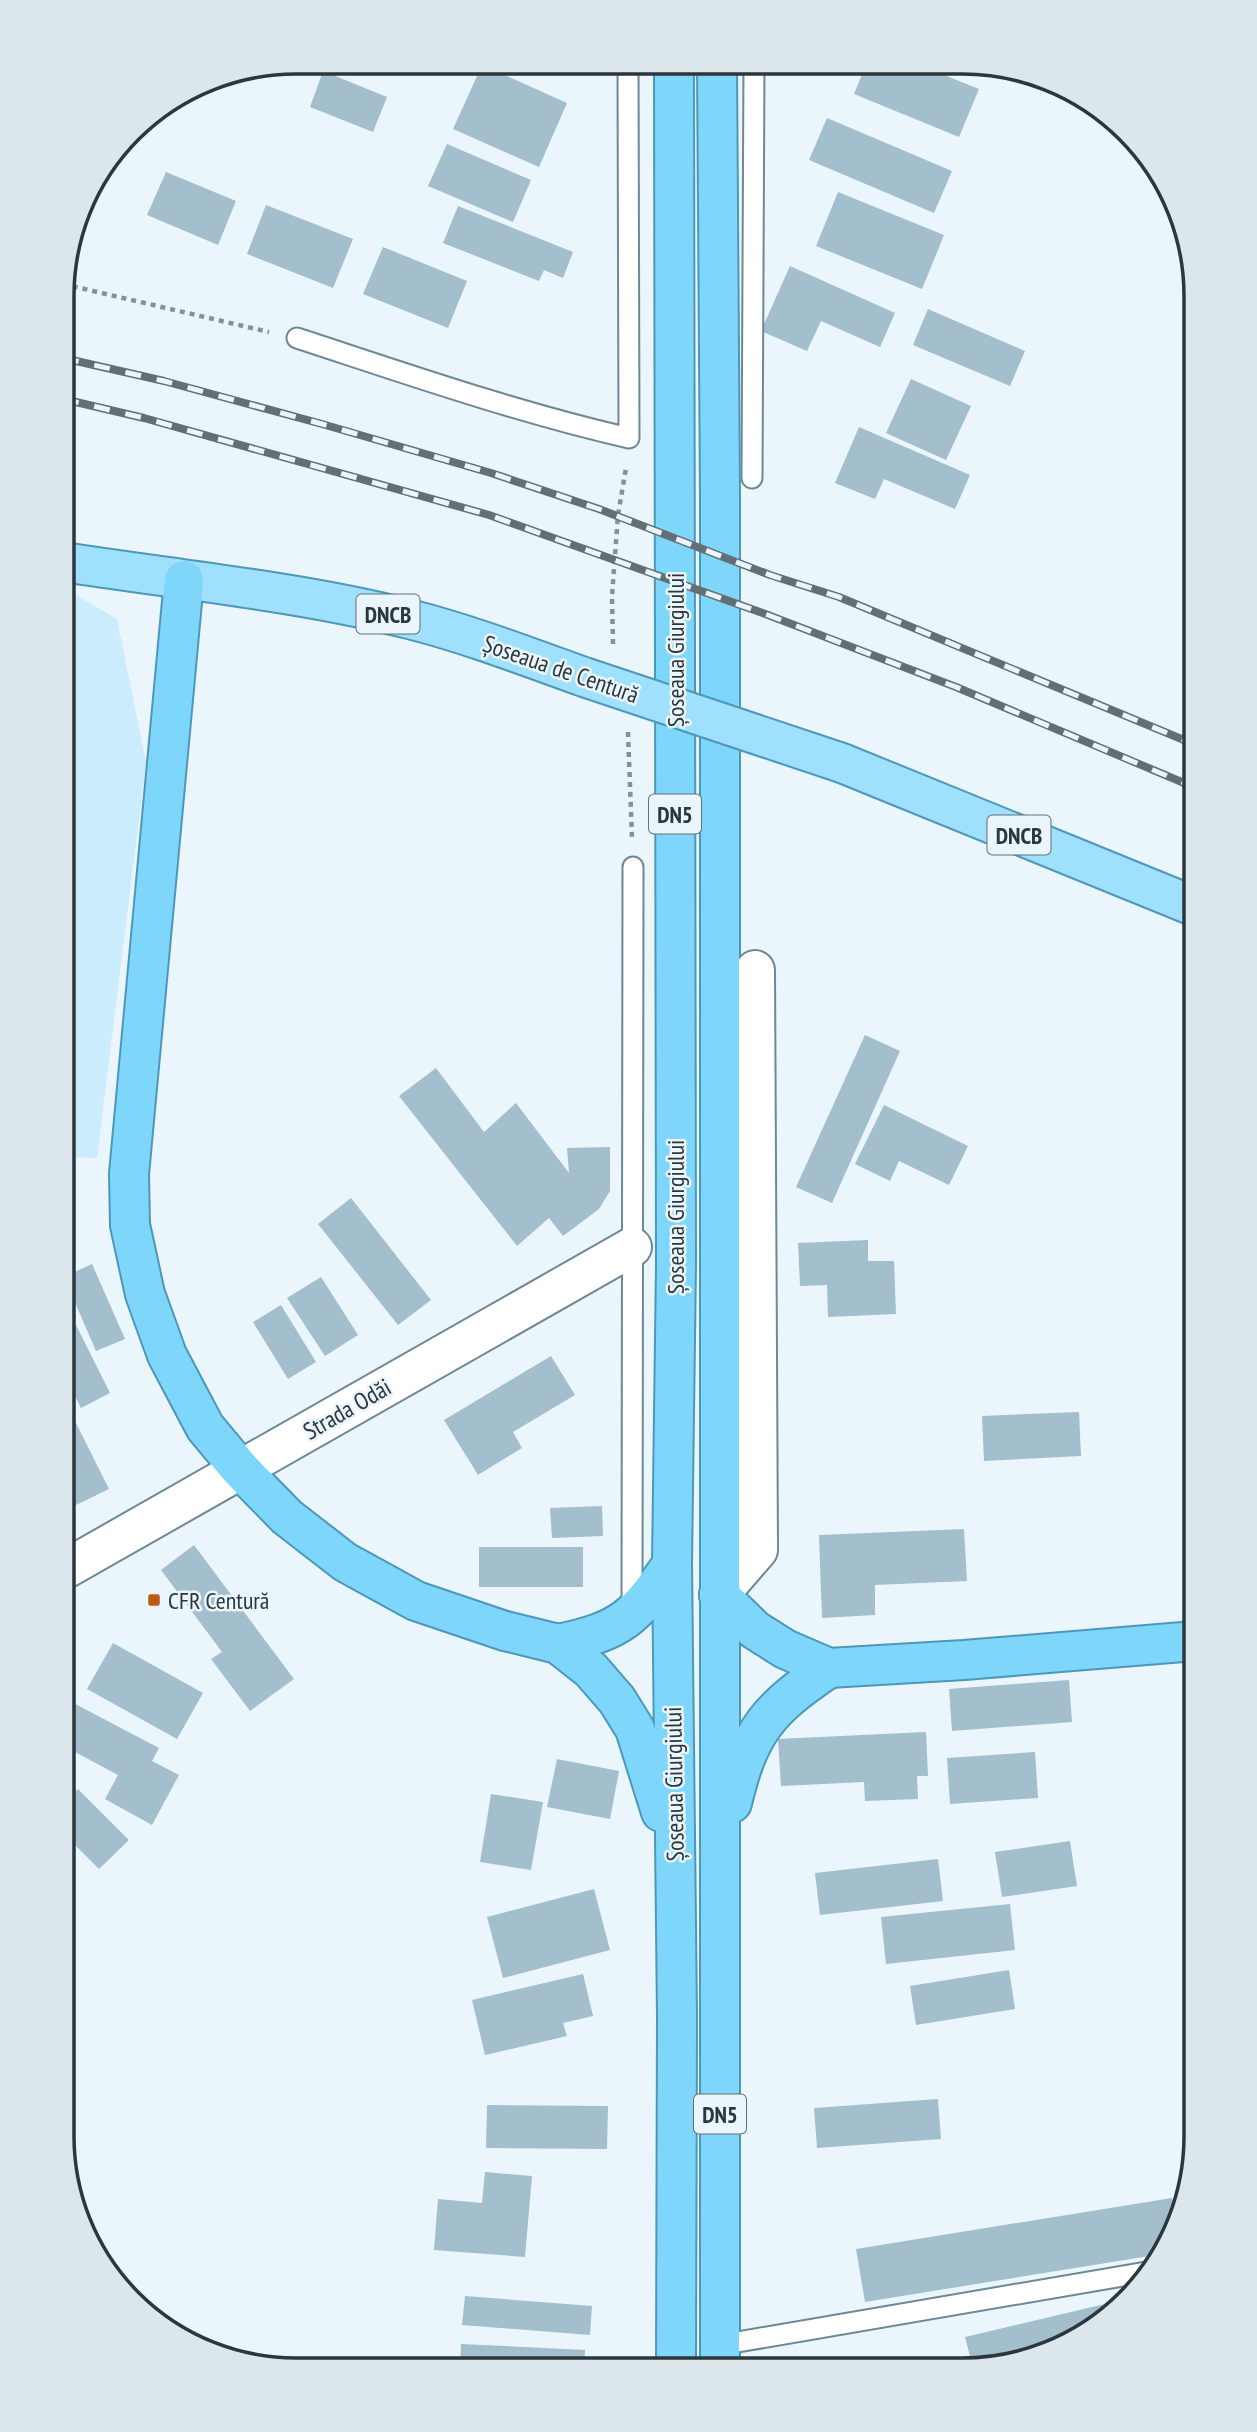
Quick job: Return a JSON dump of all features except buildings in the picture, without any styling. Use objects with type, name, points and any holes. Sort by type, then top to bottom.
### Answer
[{"type":"highway","name":"Șoseaua Giurgiului","points":[[674,74],[676,1264],[672,1564],[677,2016],[676,2358]]},
{"type":"highway","name":"Șoseaua Giurgiului","points":[[717,74],[720,497],[720,2358]]},
{"type":"highway","points":[[184,580],[129,1174],[130,1225],[145,1293],[167,1354],[205,1427],[240,1469],[287,1517],[345,1562],[415,1601],[505,1631],[558,1644],[586,1639],[617,1626],[648,1600],[672,1564]]},
{"type":"highway","points":[[719,1595],[755,1630],[785,1649],[829,1668],[1183,1642]]},
{"type":"highway","points":[[558,1644],[591,1670],[617,1700],[635,1729],[674,1859]]},
{"type":"highway","points":[[719,1857],[749,1747],[773,1711],[794,1691],[829,1668]]},
{"type":"main road","name":"Șoseaua de Centură","points":[[74,564],[289,594],[415,620],[842,763],[1184,902]]},
{"type":"street","points":[[719,1595],[758,1550],[755,970]]},
{"type":"street","name":"Strada Odăi","points":[[74,1564],[632,1247]]},
{"type":"lane","points":[[298,338],[471,395],[576,426],[629,438],[628,74]]},
{"type":"lane","points":[[752,478],[754,74]]},
{"type":"lane","name":"Șoseaua Giurgiului","points":[[632,1615],[633,867]]},
{"type":"lane","points":[[720,2358],[1136,2274]]},
{"type":"path","points":[[74,287],[298,338]]},
{"type":"shaded area","points":[[74,594],[117,619],[146,762],[97,1158],[74,1157]]},
{"type":"railway","points":[[74,361],[164,381],[322,424],[491,473],[599,509],[770,575],[839,597],[1184,740]]},
{"type":"railway","points":[[74,402],[144,418],[489,515],[768,615],[956,687],[1184,783]]},
{"type":"place","name":"CFR Centură","points":[[154,1600]]}]
